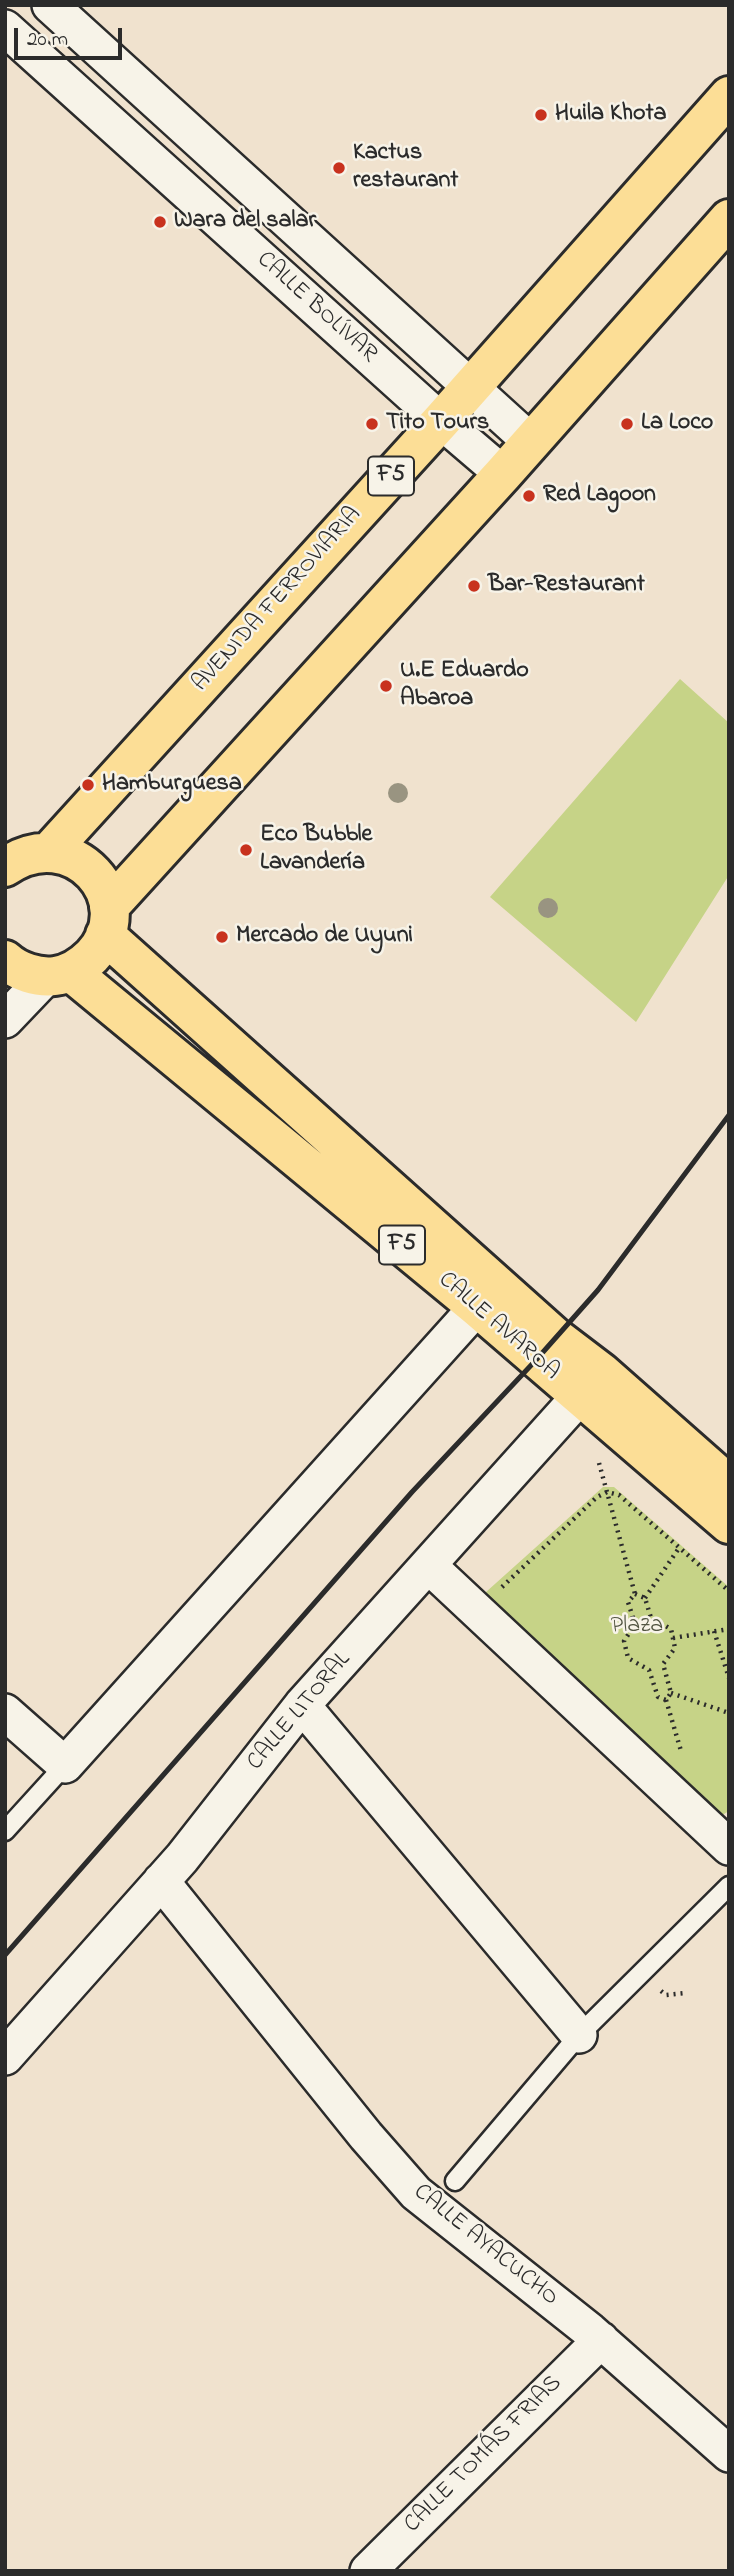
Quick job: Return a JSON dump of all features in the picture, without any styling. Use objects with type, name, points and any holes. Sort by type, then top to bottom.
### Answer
[{"type":"highway","name":"AVENIDA FERROVIARIA","points":[[50,851],[441,421],[729,96]]},
{"type":"highway","points":[[58,974],[86,963],[97,950],[107,921],[729,219]]},
{"type":"highway","points":[[5,867],[18,858],[50,851],[83,863],[95,875],[104,890],[107,921]]},
{"type":"highway","name":"CALLE AVAROA","points":[[107,921],[547,1330],[591,1385],[729,1524]]},
{"type":"highway","name":"CALLE AVAROA","points":[[5,960],[27,973],[58,974],[477,1307],[729,1485]]},
{"type":"street","name":"CALLE BOLÍVAR","points":[[50,5],[531,442]]},
{"type":"street","name":"CALLE BOLÍVAR","points":[[5,28],[503,474]]},
{"type":"street","points":[[5,1020],[58,974]]},
{"type":"street","points":[[5,1712],[65,1765],[477,1307]]},
{"type":"street","name":"CALLE LITORAL","points":[[5,2057],[182,1858],[302,1705],[591,1385]]},
{"type":"street","points":[[428,1565],[729,1847]]},
{"type":"street","points":[[302,1705],[579,2035]]},
{"type":"street","name":"CALLE AYACUCHO","points":[[161,1881],[366,2136],[416,2193],[595,2335],[729,2455]]},
{"type":"street","name":"CALLE TOMÁS FRIAS","points":[[368,2571],[595,2335]]},
{"type":"lane","points":[[5,1831],[65,1765]]},
{"type":"lane","points":[[455,2181],[579,2035],[729,1886]]},
{"type":"path","points":[[597,1457],[635,1594]]},
{"type":"path","points":[[477,1612],[597,1497],[607,1492],[619,1495],[729,1591]]},
{"type":"path","points":[[645,1598],[679,1548]]},
{"type":"path","points":[[635,1594],[645,1598]]},
{"type":"path","points":[[635,1594],[628,1602],[635,1624],[624,1641],[628,1658],[649,1670],[658,1697],[666,1700],[671,1693]]},
{"type":"path","points":[[645,1598],[651,1618],[671,1629],[675,1648],[663,1664],[671,1693]]},
{"type":"path","points":[[673,1638],[729,1629]]},
{"type":"path","points":[[714,1631],[729,1678]]},
{"type":"path","points":[[671,1693],[729,1713]]},
{"type":"green space","points":[[680,679],[729,723],[729,875],[636,1022],[490,897]]},
{"type":"green space","name":"Plaza","points":[[603,1487],[614,1487],[729,1587],[729,1811],[719,1817],[482,1601],[486,1592]]},
{"type":"railway","points":[[5,1955],[412,1492],[598,1290],[729,1115]]},
{"type":"place","name":"Huila Khota","points":[[541,115]]},
{"type":"place","name":"Kactus restaurant","points":[[339,168]]},
{"type":"place","name":"Wara del salar","points":[[160,222]]},
{"type":"place","name":"Tito Tours","points":[[372,424]]},
{"type":"place","name":"La Loco","points":[[627,424]]},
{"type":"place","name":"Red Lagoon","points":[[529,496]]},
{"type":"place","name":"Bar-Restaurant","points":[[474,586]]},
{"type":"place","name":"U.E Eduardo Abaroa","points":[[386,686]]},
{"type":"place","name":"Hamburguesa","points":[[88,785]]},
{"type":"place","name":"Eco Bubble Lavandería","points":[[246,850]]},
{"type":"place","name":"Mercado de Uyuni","points":[[222,937]]}]
